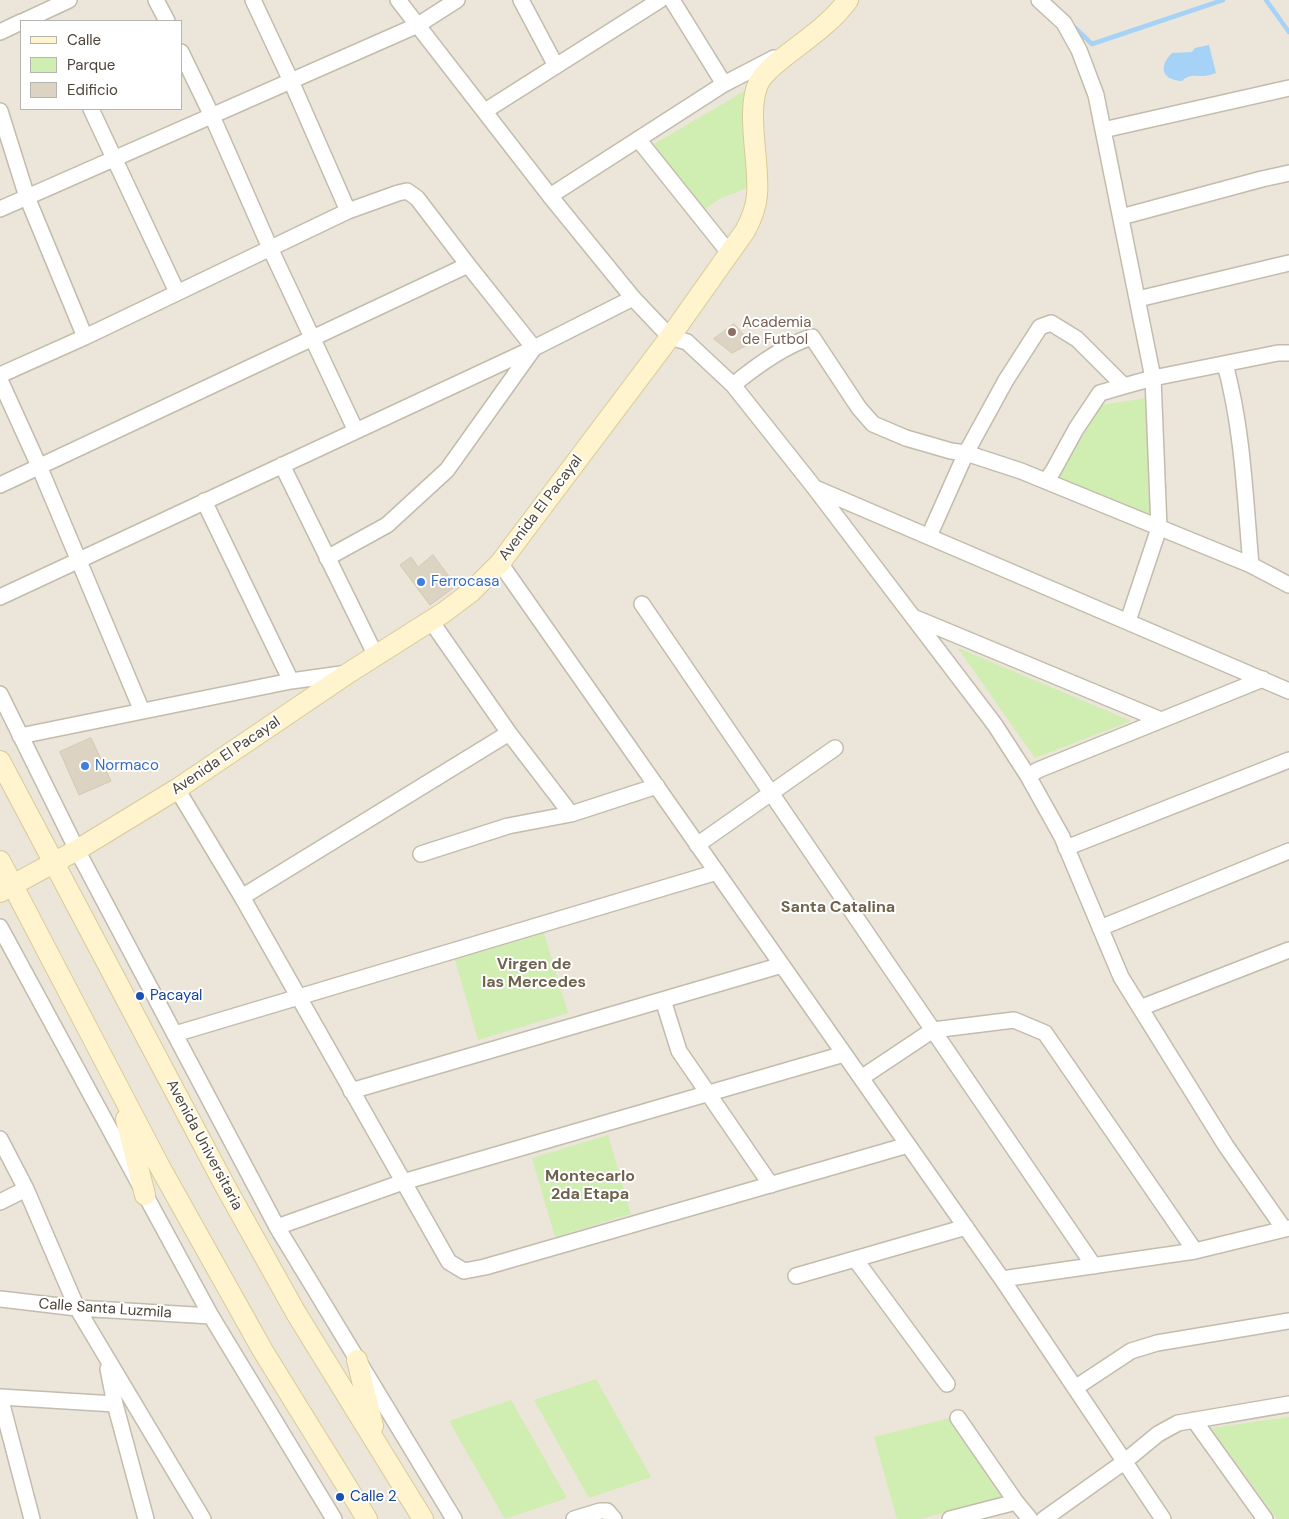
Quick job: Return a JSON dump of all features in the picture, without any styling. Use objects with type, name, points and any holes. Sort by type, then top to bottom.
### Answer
[{"type":"street","points":[[31,20],[48,16],[70,0]]},
{"type":"street","points":[[156,0],[166,20]]},
{"type":"street","points":[[252,0],[291,81],[348,212]]},
{"type":"street","points":[[398,0],[550,196],[633,298],[670,337],[687,342],[733,385],[995,726],[1028,776],[1066,848],[1121,977],[1226,1146],[1286,1229],[1195,1250],[1002,1279]]},
{"type":"street","points":[[0,209],[418,25],[457,0]]},
{"type":"street","points":[[521,0],[556,66]]},
{"type":"street","points":[[485,111],[660,0]]},
{"type":"street","points":[[672,0],[724,84]]},
{"type":"street","name":"Avenida El Pacayal","points":[[6,889],[54,864],[177,789],[350,672],[431,621],[471,592],[500,563],[670,337],[745,231],[754,213],[757,196],[753,116],[754,99],[759,82],[766,73],[824,26],[848,0]]},
{"type":"street","points":[[1039,0],[1064,23],[1079,50],[1096,96],[1153,378],[1159,528],[1128,621]]},
{"type":"street","points":[[0,32],[20,23]]},
{"type":"street","points":[[550,196],[724,84],[798,47]]},
{"type":"street","points":[[182,54],[356,431]]},
{"type":"street","points":[[1103,130],[1289,88]]},
{"type":"street","points":[[91,110],[176,292]]},
{"type":"street","points":[[0,111],[27,197],[85,336]]},
{"type":"street","points":[[638,139],[730,254]]},
{"type":"street","points":[[1121,217],[1289,173]]},
{"type":"street","points":[[0,375],[348,212],[407,191],[417,198],[468,266],[534,348]]},
{"type":"street","points":[[1138,299],[1289,263]]},
{"type":"street","points":[[0,484],[468,266]]},
{"type":"street","points":[[0,597],[534,348],[633,298]]},
{"type":"street","points":[[929,536],[966,453],[1006,380],[1040,327],[1051,323],[1077,340],[1124,386]]},
{"type":"street","points":[[733,385],[800,340],[812,337],[859,408],[873,424],[906,438],[950,452],[966,453],[1046,480],[1251,565],[1289,585]]},
{"type":"street","points":[[327,558],[387,525],[447,470],[534,348]]},
{"type":"street","points":[[1046,480],[1100,393],[1153,378],[1278,352],[1289,353]]},
{"type":"street","points":[[1225,364],[1233,394],[1239,432],[1251,565]]},
{"type":"street","points":[[0,380],[142,711]]},
{"type":"street","points":[[282,465],[376,656]]},
{"type":"street","points":[[814,488],[1289,691]]},
{"type":"street","points":[[204,501],[291,681]]},
{"type":"street","points":[[500,563],[966,1227],[1163,1519]]},
{"type":"street","points":[[642,604],[1094,1266]]},
{"type":"street","points":[[912,617],[1161,720]]},
{"type":"street","points":[[431,621],[509,733],[571,814]]},
{"type":"street","points":[[20,736],[291,681],[350,672]]},
{"type":"street","points":[[1028,776],[1038,770],[1263,679]]},
{"type":"street","points":[[0,694],[77,850],[277,1227],[454,1519]]},
{"type":"street","points":[[242,897],[509,733]]},
{"type":"street","points":[[698,845],[835,748]]},
{"type":"street","points":[[1066,848],[1289,760]]},
{"type":"street","name":"Avenida Universitaria","points":[[0,761],[228,1192],[296,1313],[423,1519]]},
{"type":"street","points":[[421,854],[508,826],[571,814],[656,786]]},
{"type":"street","points":[[177,789],[242,897],[449,1262],[464,1271],[485,1267],[908,1145]]},
{"type":"street","points":[[1100,928],[1289,851]]},
{"type":"street","points":[[0,861],[6,889],[119,1088],[161,1169],[263,1351],[367,1519]]},
{"type":"street","points":[[176,1034],[717,872]]},
{"type":"street","points":[[0,927],[211,1316],[334,1519]]},
{"type":"street","points":[[1140,1008],[1289,950]]},
{"type":"street","points":[[351,1091],[782,965]]},
{"type":"street","points":[[663,1000],[679,1051],[771,1185]]},
{"type":"street","points":[[861,1078],[933,1030],[1014,1020],[1045,1033],[1195,1250]]},
{"type":"street","points":[[277,1227],[402,1182],[844,1054]]},
{"type":"street","points":[[119,1088],[145,1195]]},
{"type":"street","points":[[0,1139],[26,1189],[78,1308],[203,1519]]},
{"type":"street","points":[[0,1202],[26,1189]]},
{"type":"street","points":[[796,1276],[966,1227]]},
{"type":"street","points":[[855,1259],[946,1384]]},
{"type":"street","name":"Calle Santa Luzmila","points":[[0,1299],[78,1308],[211,1316]]},
{"type":"street","points":[[1075,1388],[1131,1351],[1157,1343],[1289,1321]]},
{"type":"street","points":[[106,1357],[115,1404],[146,1519]]},
{"type":"street","points":[[357,1360],[377,1445]]},
{"type":"street","points":[[32,1519],[0,1396],[115,1404]]},
{"type":"street","points":[[1044,1519],[1124,1462],[1158,1434],[1178,1423],[1289,1404]]},
{"type":"street","points":[[958,1418],[1016,1502],[1030,1519]]},
{"type":"street","points":[[1194,1420],[1265,1519]]},
{"type":"street","points":[[950,1519],[1016,1502]]},
{"type":"street","points":[[574,1519],[600,1511],[611,1515]]},
{"type":"shaded area","points":[[0,0],[1289,0],[1289,1519],[0,1519]]},
{"type":"green space","points":[[748,89],[752,186],[719,199],[704,210],[654,144]]},
{"type":"green space","points":[[1147,398],[1148,488],[1152,518],[1057,480],[1101,405]]},
{"type":"green space","points":[[958,648],[1131,721],[1035,758]]},
{"type":"green space","points":[[544,933],[568,1013],[478,1040],[455,960]]},
{"type":"green space","points":[[608,1135],[631,1214],[555,1237],[532,1158]]},
{"type":"green space","points":[[596,1379],[651,1477],[589,1498],[534,1400]]},
{"type":"green space","points":[[511,1400],[567,1498],[505,1519],[449,1421]]},
{"type":"green space","points":[[1289,1417],[1289,1519],[1277,1519],[1211,1428]]},
{"type":"green space","points":[[950,1418],[1003,1497],[920,1519],[897,1519],[874,1437]]},
{"type":"water","points":[[1209,45],[1216,73],[1205,76],[1189,76],[1182,81],[1170,78],[1164,72],[1165,63],[1172,53],[1192,52],[1195,48]]},
{"type":"building","name":"Academia de Futbol","points":[[734,324],[751,343],[732,353],[714,339]]},
{"type":"building","points":[[433,555],[456,586],[430,605],[400,565],[411,557],[418,567]]},
{"type":"building","name":"Normaco","points":[[91,738],[111,781],[79,795],[60,752]]},
{"type":"waterway","points":[[1073,26],[1092,44],[1223,0]]},
{"type":"waterway","points":[[1266,0],[1289,32]]},
{"type":"place","name":"Academia de Futbol","points":[[732,332]]},
{"type":"place","name":"Ferrocasa","points":[[421,582]]},
{"type":"place","name":"Normaco","points":[[85,766]]},
{"type":"place","name":"Pacayal","points":[[140,996]]},
{"type":"place","name":"Calle 2","points":[[340,1497]]},
{"type":"district","name":"Santa Catalina","points":[[838,908]]},
{"type":"district","name":"Virgen de las Mercedes","points":[[534,974]]},
{"type":"district","name":"Montecarlo 2da Etapa","points":[[590,1186]]}]
